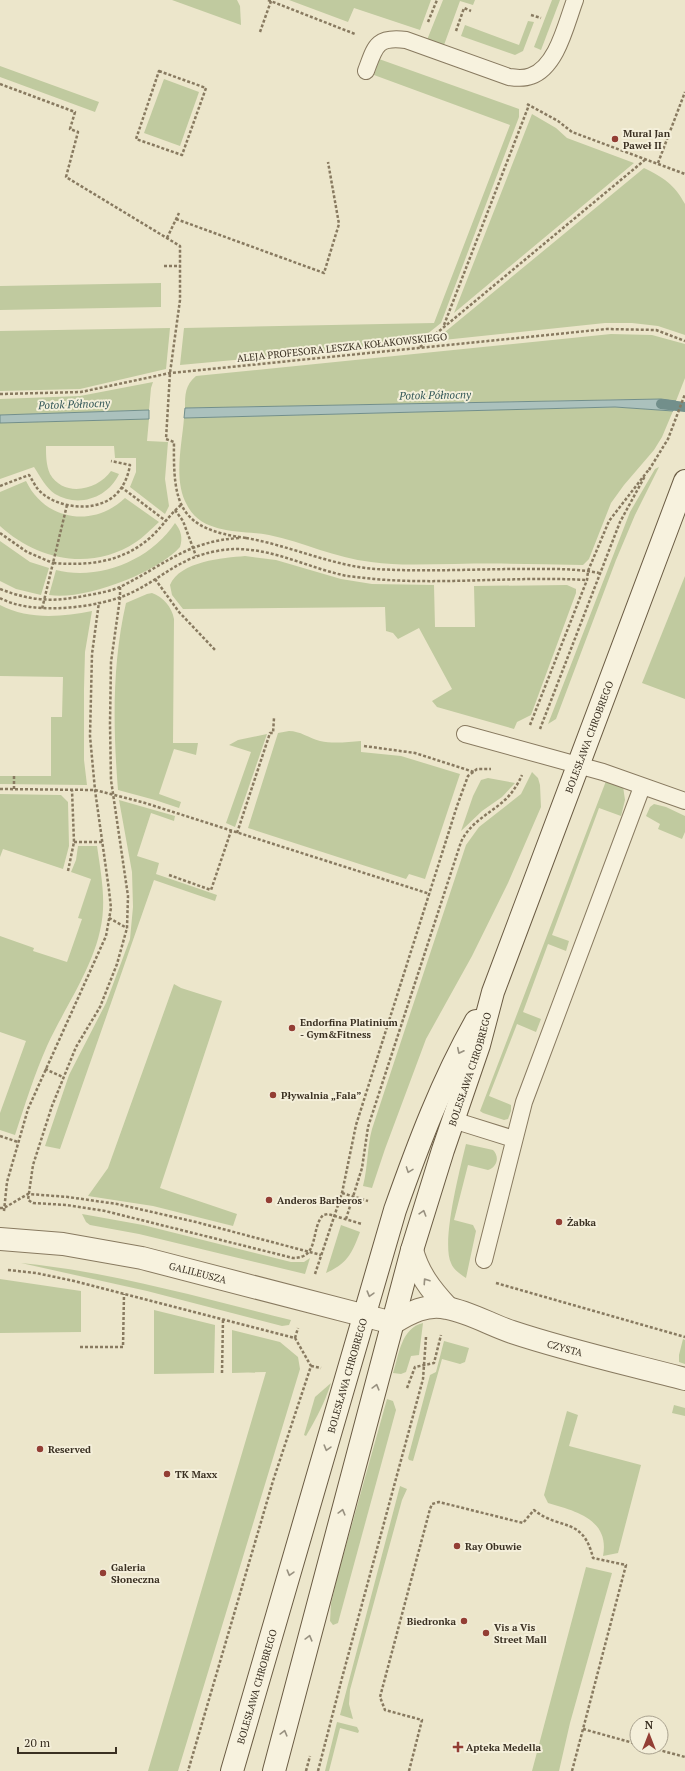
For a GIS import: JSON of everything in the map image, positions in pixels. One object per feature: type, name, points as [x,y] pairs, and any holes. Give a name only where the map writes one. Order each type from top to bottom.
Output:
[{"type":"street","name":"BOLESŁAWA CHROBREGO","points":[[274,1771],[412,1250],[453,1120],[479,1045],[493,992],[685,481]]},
{"type":"street","name":"BOLESŁAWA CHROBREGO","points":[[232,1771],[388,1232],[421,1138],[444,1084],[467,1038],[493,992]]},
{"type":"street","name":"GALILEUSZA","points":[[0,1239],[63,1244],[142,1258],[393,1323]]},
{"type":"street","name":"CZYSTA","points":[[412,1250],[415,1262],[440,1307],[512,1332],[685,1379]]},
{"type":"street","points":[[393,1323],[408,1313],[440,1307]]},
{"type":"lane","points":[[366,71],[374,49],[378,44],[386,39],[394,38],[406,40],[509,77],[521,78],[531,76],[546,66],[554,56],[575,0]]},
{"type":"lane","points":[[465,734],[603,772],[685,802]]},
{"type":"lane","points":[[484,1260],[524,1102],[642,787]]},
{"type":"lane","points":[[453,1120],[514,1139]]},
{"type":"path","points":[[260,32],[270,1],[345,29],[378,44]]},
{"type":"path","points":[[448,55],[464,8],[471,11]]},
{"type":"path","points":[[531,15],[541,18]]},
{"type":"path","points":[[160,71],[206,88],[182,155],[136,139],[160,71]]},
{"type":"path","points":[[0,84],[75,112],[70,128],[78,132],[66,177],[180,246],[180,300],[170,373],[166,439],[174,442],[174,461],[181,505],[186,514],[194,522],[222,535],[271,542],[332,560],[372,568],[402,570],[549,569],[599,573]]},
{"type":"path","points":[[658,163],[685,92]]},
{"type":"path","points":[[522,102],[558,121],[572,132],[685,174]]},
{"type":"path","points":[[444,326],[529,105]]},
{"type":"path","points":[[420,348],[444,326],[646,159]]},
{"type":"path","points":[[176,219],[324,273],[339,224],[328,162]]},
{"type":"path","points":[[167,238],[179,213]]},
{"type":"path","points":[[164,266],[180,266]]},
{"type":"path","name":"ALEJA PROFESORA LESZKA KOŁAKOWSKIEGO","points":[[0,394],[81,392],[170,373],[607,329],[656,330],[685,341]]},
{"type":"path","points":[[334,1216],[342,1193],[356,1125],[468,776],[478,768],[498,770],[525,751],[564,664],[620,522],[668,439],[685,394]]},
{"type":"path","points":[[0,486],[29,475],[37,488],[46,496],[67,505],[78,507],[102,503],[113,497],[128,476],[130,465],[110,461]]},
{"type":"path","points":[[346,1219],[362,1168],[368,1127],[461,842],[464,835],[471,827],[506,799],[514,789],[533,720],[587,580],[588,571],[609,521],[650,468]]},
{"type":"path","points":[[121,487],[166,521]]},
{"type":"path","points":[[42,609],[67,505]]},
{"type":"path","points":[[0,533],[27,552],[53,563],[88,565],[123,555],[152,536],[181,505]]},
{"type":"path","points":[[175,510],[183,521],[196,556]]},
{"type":"path","points":[[0,588],[27,598],[56,600],[72,598],[120,588],[193,547],[210,541],[246,538]]},
{"type":"path","points":[[0,598],[25,608],[42,609],[74,606],[120,598],[155,579],[174,566],[196,556],[232,549],[244,549],[286,556],[346,576],[375,579],[547,578],[587,580]]},
{"type":"path","points":[[155,579],[179,612],[216,650]]},
{"type":"path","points":[[120,588],[120,598],[111,662],[111,780],[128,896],[127,928],[117,964],[100,1007],[76,1047],[63,1077],[38,1145],[33,1165],[28,1200],[31,1202],[105,1211],[293,1258],[304,1256],[310,1252],[323,1215],[328,1214],[388,1232]]},
{"type":"path","points":[[4,1216],[8,1182],[28,1110],[45,1069],[106,936],[109,918],[110,890],[95,790],[90,736],[90,685],[92,654],[99,602]]},
{"type":"path","points":[[237,833],[270,733],[273,733],[274,718]]},
{"type":"path","points":[[364,746],[415,753],[474,772]]},
{"type":"path","points":[[14,776],[14,789]]},
{"type":"path","points":[[0,789],[95,790],[145,803],[430,894]]},
{"type":"path","points":[[68,871],[74,842],[72,790]]},
{"type":"path","points":[[169,875],[211,890],[231,831]]},
{"type":"path","points":[[74,842],[104,842]]},
{"type":"path","points":[[109,918],[127,928]]},
{"type":"path","points":[[45,1069],[63,1077]]},
{"type":"path","points":[[0,1136],[18,1142]]},
{"type":"path","points":[[0,1208],[4,1208],[28,1194],[68,1197],[117,1204],[196,1222],[321,1255]]},
{"type":"path","points":[[7,1270],[36,1273],[74,1281],[295,1338],[312,1366],[273,1481],[188,1771]]},
{"type":"path","points":[[490,1282],[503,1284],[685,1337]]},
{"type":"path","points":[[80,1347],[123,1347],[124,1294]]},
{"type":"path","points":[[405,1393],[414,1367],[434,1363],[440,1307]]},
{"type":"path","points":[[318,1771],[423,1379],[425,1341],[440,1307]]},
{"type":"path","points":[[222,1373],[223,1319]]},
{"type":"path","points":[[409,1771],[422,1720],[385,1710],[380,1697],[430,1509],[435,1502],[523,1523],[534,1510],[542,1516],[579,1530],[585,1536],[593,1558],[626,1565],[572,1771]]},
{"type":"path","points":[[583,1729],[629,1742]]},
{"type":"path","points":[[306,1771],[312,1748]]},
{"type":"path","points":[[669,1753],[685,1757]]},
{"type":"green space","points":[[172,0],[237,0],[240,6],[241,25]]},
{"type":"green space","points":[[289,0],[431,0],[420,30],[354,8],[348,22]]},
{"type":"green space","points":[[443,0],[475,0],[473,5],[460,1],[444,45],[427,40]]},
{"type":"green space","points":[[552,0],[560,0],[541,50],[534,47]]},
{"type":"green space","points":[[528,21],[534,22],[523,51],[515,55],[461,36],[465,25],[519,45]]},
{"type":"green space","points":[[379,59],[519,109],[519,117],[441,323],[416,343],[180,365],[184,328],[434,323],[510,125],[374,75]]},
{"type":"green space","points":[[0,66],[99,102],[95,112],[0,77]]},
{"type":"green space","points":[[164,79],[199,92],[180,146],[144,133]]},
{"type":"green space","points":[[532,114],[556,128],[567,138],[634,163],[454,313]]},
{"type":"green space","points":[[644,168],[668,182],[677,191],[685,204],[685,335],[658,326],[632,323],[605,323],[434,341]]},
{"type":"green space","points":[[161,283],[161,307],[0,310],[0,286]]},
{"type":"green space","points":[[170,328],[166,369],[80,389],[0,391],[0,331]]},
{"type":"green space","points":[[611,334],[652,335],[685,344],[685,378],[676,401],[661,399],[185,408],[188,387],[192,379],[196,376]]},
{"type":"green space","points":[[153,382],[149,410],[0,415],[0,399],[80,396]]},
{"type":"green space","points":[[615,407],[673,411],[662,437],[654,450],[624,485],[611,503],[589,559],[583,565],[402,564],[358,560],[332,554],[282,538],[223,529],[202,522],[194,515],[187,505],[180,485],[179,474],[184,418]]},
{"type":"green space","points":[[149,419],[147,441],[168,442],[165,479],[169,506],[165,514],[130,487],[136,472],[136,458],[115,458],[114,446],[46,446],[47,464],[50,474],[56,482],[64,486],[72,489],[81,489],[98,483],[111,471],[119,474],[108,489],[100,495],[92,498],[73,500],[55,494],[46,485],[34,467],[0,479],[0,423]]},
{"type":"green space","points":[[659,467],[635,515],[616,560],[556,719],[548,724],[630,512],[655,469]]},
{"type":"green space","points":[[26,481],[34,494],[45,505],[58,512],[71,516],[99,514],[113,508],[125,498],[159,522],[136,542],[119,551],[101,557],[83,559],[65,558],[47,554],[15,538],[0,526],[0,492]]},
{"type":"green space","points":[[175,523],[181,534],[180,547],[169,557],[155,566],[119,583],[81,594],[63,596],[49,595],[56,570],[72,573],[89,572],[106,570],[123,564],[152,548],[165,536]]},
{"type":"green space","points":[[0,541],[30,562],[49,568],[41,595],[16,589],[0,581]]},
{"type":"green space","points":[[245,556],[276,560],[341,579],[372,584],[434,585],[435,627],[475,627],[474,586],[567,585],[576,589],[576,593],[531,715],[517,722],[514,729],[437,707],[432,701],[452,689],[419,628],[398,639],[393,633],[386,631],[385,607],[183,609],[172,595],[170,585],[175,577],[192,566],[203,562]]},
{"type":"green space","points":[[685,576],[685,699],[642,683]]},
{"type":"green space","points":[[152,593],[160,597],[166,603],[171,610],[174,619],[173,743],[198,743],[196,755],[174,749],[159,794],[181,802],[179,808],[118,790],[115,744],[115,696],[121,626],[126,603]]},
{"type":"green space","points":[[0,605],[22,613],[45,616],[69,615],[92,611],[85,652],[84,760],[87,785],[0,784],[0,776],[51,776],[51,717],[62,717],[63,677],[0,676]]},
{"type":"green space","points":[[289,731],[297,732],[325,742],[361,741],[361,752],[401,756],[460,774],[425,879],[409,874],[406,879],[248,828],[278,733]]},
{"type":"green space","points":[[267,734],[235,827],[226,823],[251,752],[229,745],[238,740]]},
{"type":"green space","points":[[532,772],[538,778],[540,785],[541,807],[508,883],[472,956],[426,1039],[372,1188],[363,1186],[372,1129],[466,845],[479,827],[521,794]]},
{"type":"green space","points":[[488,778],[515,783],[502,797],[482,811],[461,831],[473,796],[481,780]]},
{"type":"green space","points":[[606,781],[623,786],[625,800],[621,816],[599,808],[552,935],[569,941],[566,951],[548,944],[523,1012],[541,1019],[536,1032],[517,1024],[489,1096],[511,1105],[511,1111],[508,1119],[504,1120],[483,1113],[480,1111]]},
{"type":"green space","points":[[0,794],[61,795],[68,802],[69,846],[63,869],[3,849],[0,857]]},
{"type":"green space","points":[[119,800],[175,816],[174,821],[151,813],[137,856],[159,863],[156,874],[217,895],[215,901],[154,880],[60,1149],[45,1146],[69,1075],[106,1003],[130,939],[133,907],[132,872]]},
{"type":"green space","points":[[654,804],[666,807],[685,816],[685,832],[682,839],[658,829],[660,824],[646,816],[650,807]]},
{"type":"green space","points":[[78,846],[97,846],[103,893],[101,927],[89,963],[42,1057],[15,1135],[0,1130],[0,1113],[26,1041],[0,1032],[0,936],[34,948],[33,951],[67,962],[82,919],[78,918],[91,879],[71,872],[76,860]]},
{"type":"green space","points":[[174,984],[181,988],[222,1001],[160,1188],[237,1214],[233,1226],[153,1206],[88,1196],[108,1168]]},
{"type":"green space","points":[[466,1144],[493,1150],[497,1159],[494,1167],[488,1170],[468,1165],[454,1220],[473,1225],[476,1231],[466,1278],[457,1271],[451,1263],[448,1239],[452,1205]]},
{"type":"green space","points":[[82,1214],[143,1225],[291,1262],[304,1262],[310,1258],[305,1274],[139,1234],[90,1225],[86,1222]]},
{"type":"green space","points":[[341,1225],[360,1232],[352,1252],[348,1257],[326,1273]]},
{"type":"green space","points":[[21,1263],[55,1267],[123,1279],[291,1320],[289,1325],[282,1326],[147,1291]]},
{"type":"green space","points":[[0,1279],[81,1291],[81,1332],[0,1333]]},
{"type":"green space","points":[[154,1310],[215,1325],[214,1373],[154,1374]]},
{"type":"green space","points":[[423,1323],[419,1355],[411,1356],[406,1372],[401,1374],[393,1373],[405,1336],[410,1330]]},
{"type":"green space","points":[[232,1330],[280,1342],[298,1357],[300,1369],[178,1771],[148,1771],[266,1372],[232,1373]]},
{"type":"green space","points":[[683,1339],[685,1340],[685,1364],[679,1362]]},
{"type":"green space","points":[[444,1341],[469,1348],[465,1362],[460,1364],[442,1359],[413,1461],[409,1460],[408,1458],[430,1375],[436,1372]]},
{"type":"green space","points":[[331,1383],[320,1410],[306,1436],[304,1435],[315,1397]]},
{"type":"green space","points":[[387,1399],[393,1401],[396,1410],[338,1623],[333,1625],[330,1621],[331,1604],[337,1578]]},
{"type":"green space","points":[[674,1405],[685,1408],[685,1416],[672,1413]]},
{"type":"green space","points":[[567,1411],[578,1415],[569,1446],[641,1465],[618,1553],[603,1556],[604,1543],[601,1533],[596,1525],[569,1509],[548,1503],[544,1495]]},
{"type":"green space","points":[[400,1486],[407,1489],[402,1500],[350,1690],[349,1704],[353,1719],[340,1715]]},
{"type":"green space","points":[[586,1567],[612,1573],[570,1723],[559,1771],[532,1771]]},
{"type":"green space","points":[[337,1722],[357,1727],[359,1731],[358,1733],[340,1728],[329,1771],[325,1771]]},
{"type":"water","points":[[661,399],[676,401],[673,411],[615,407],[184,418],[185,408]]},
{"type":"water","points":[[149,410],[149,419],[0,423],[0,415]]},
{"type":"waterway","name":"Potok Północny","points":[[661,404],[685,407]]},
{"type":"place","name":"Mural Jan Paweł II","points":[[615,139]]},
{"type":"place","name":"Endorfina Platinium - Gym&Fitness","points":[[292,1028]]},
{"type":"place","name":"Pływalnia „Fala”","points":[[273,1095]]},
{"type":"place","name":"Anderos Barberos","points":[[269,1200]]},
{"type":"place","name":"Żabka","points":[[559,1222]]},
{"type":"place","name":"Reserved","points":[[40,1449]]},
{"type":"place","name":"TK Maxx","points":[[167,1474]]},
{"type":"place","name":"Ray Obuwie","points":[[457,1546]]},
{"type":"place","name":"Galeria Słoneczna","points":[[103,1573]]},
{"type":"place","name":"Biedronka","points":[[464,1621]]},
{"type":"place","name":"Vis a Vis Street Mall","points":[[486,1633]]},
{"type":"place","name":"Apteka Medella","points":[[458,1747]]}]
